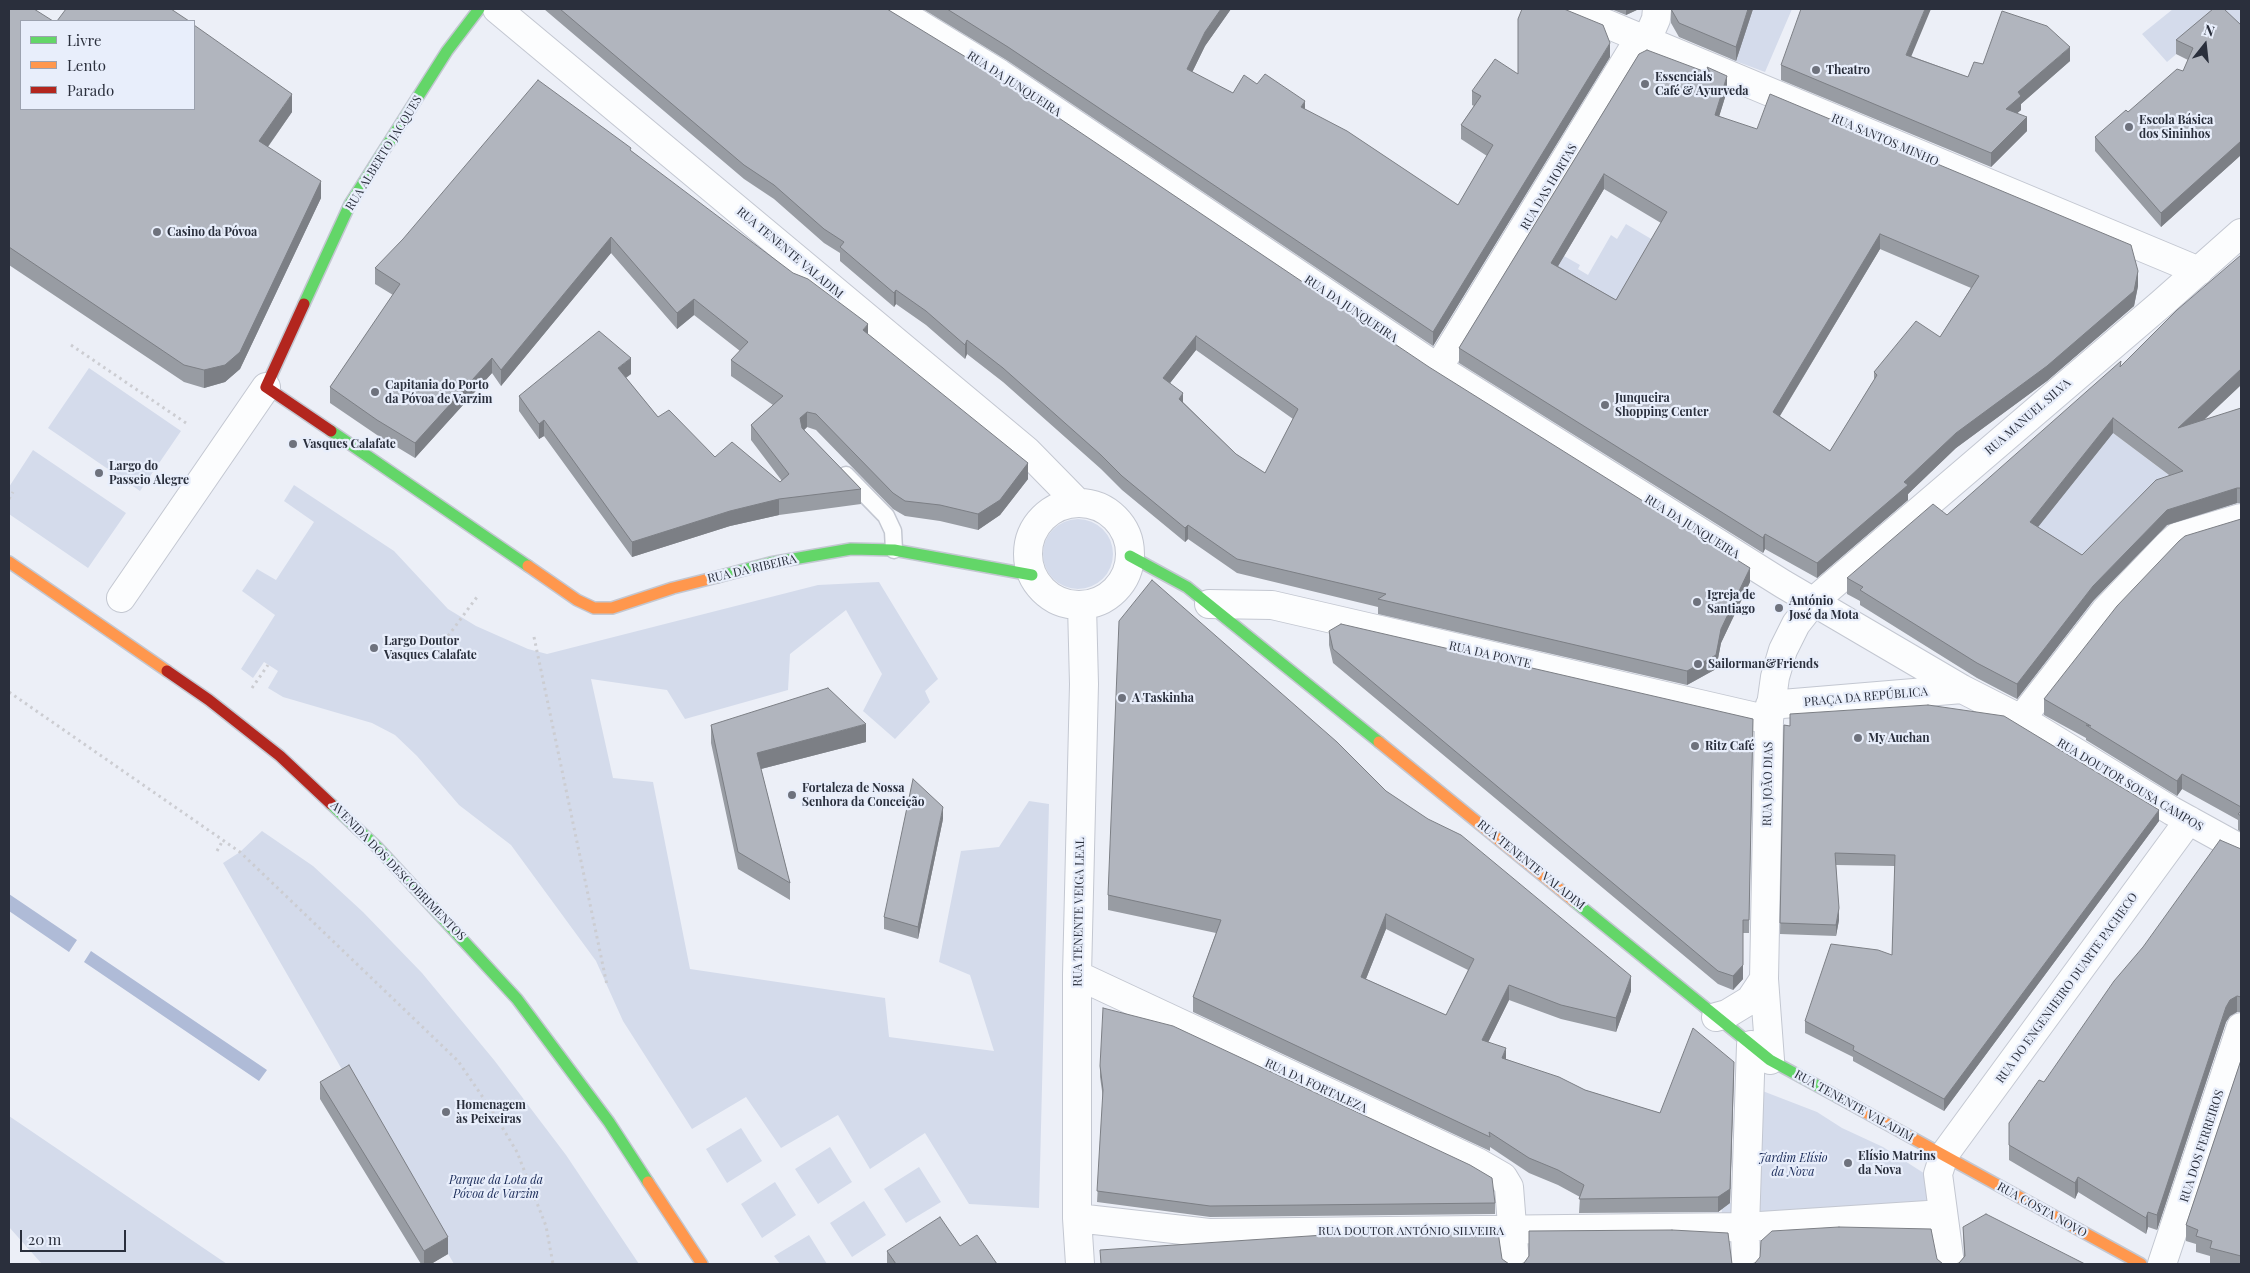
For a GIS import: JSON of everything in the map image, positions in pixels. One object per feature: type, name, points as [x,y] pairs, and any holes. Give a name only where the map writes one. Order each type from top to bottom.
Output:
[{"type":"street","name":"RUA ALBERTO JACQUES","points":[[266,387],[350,204],[447,51],[479,9]]},
{"type":"street","name":"RUA TENENTE VALADIM","points":[[497,9],[1028,452],[1078,503]]},
{"type":"street","name":"RUA DA JUNQUEIRA","points":[[894,9],[1000,74],[1438,368],[1783,584],[1814,600]]},
{"type":"street","name":"RUA SANTOS MINHO","points":[[1571,9],[2199,271]]},
{"type":"street","name":"RUA DAS HORTAS","points":[[1438,368],[1631,52],[1647,40],[1656,19],[1657,9]]},
{"type":"street","name":"RUA MANUEL SILVA","points":[[1814,600],[2241,233]]},
{"type":"street","points":[[121,598],[266,387]]},
{"type":"street","name":"RUA DA RIBEIRA","points":[[266,387],[577,600],[594,608],[612,608],[673,588],[770,563],[851,549],[894,550],[1032,575]]},
{"type":"street","points":[[1078,503],[1098,507],[1115,518],[1126,535],[1130,556],[1123,580],[1116,590],[1095,603],[1082,605],[1058,601],[1038,585],[1032,575],[1028,558],[1029,542],[1036,527],[1047,514],[1062,506],[1078,503]]},
{"type":"street","points":[[2021,719],[2105,610],[2168,545],[2177,537],[2241,518]]},
{"type":"street","name":"RUA TENENTE VALADIM","points":[[1130,556],[1187,587],[1209,604],[1761,1053],[1944,1155]]},
{"type":"street","name":"AVENIDA DOS DESCOBRIMENTOS","points":[[9,562],[209,700],[280,756],[371,841],[517,999],[609,1122],[702,1264]]},
{"type":"street","name":"PRAÇA DA REPÚBLICA","points":[[1814,600],[1962,689],[2021,719]]},
{"type":"street","name":"RUA JOÃO DIAS","points":[[1746,1264],[1745,1226],[1761,1053],[1769,713],[1775,677],[1783,650],[1796,624],[1814,600]]},
{"type":"street","name":"RUA DA PONTE","points":[[1209,604],[1272,605],[1769,713]]},
{"type":"street","name":"RUA TENENTE VEIGA LEAL","points":[[1080,1264],[1077,1218],[1077,975],[1084,693],[1082,605]]},
{"type":"street","name":"PRAÇA DA REPÚBLICA","points":[[1769,713],[1962,689]]},
{"type":"street","name":"RUA DOUTOR SOUSA CAMPOS","points":[[2021,719],[2241,849]]},
{"type":"street","name":"RUA DO ENGENHEIRO DUARTE PACHECO","points":[[1944,1155],[2189,820]]},
{"type":"street","name":"RUA DA FORTALEZA","points":[[1077,975],[1478,1162],[1503,1177],[1509,1187],[1515,1264]]},
{"type":"street","points":[[1716,1017],[1727,1014],[1750,1000],[1764,979]]},
{"type":"street","name":"RUA DOS FERREIROS","points":[[2162,1264],[2241,1026]]},
{"type":"street","points":[[1944,1155],[1938,1174],[1950,1264]]},
{"type":"street","name":"RUA COSTA NOVO","points":[[1944,1155],[2140,1264]]},
{"type":"street","name":"RUA DOUTOR ANTÓNIO SILVEIRA","points":[[1077,1218],[1209,1233],[1745,1226],[1943,1214]]},
{"type":"lane","points":[[835,464],[886,516],[893,531],[894,550]]},
{"type":"path","points":[[71,344],[186,423]]},
{"type":"path","points":[[9,499],[13,492]]},
{"type":"path","points":[[448,636],[477,597]]},
{"type":"path","points":[[534,637],[607,985]]},
{"type":"path","points":[[252,688],[268,665]]},
{"type":"path","points":[[9,692],[240,852],[458,1060],[517,1152],[546,1226],[552,1264]]},
{"type":"path","points":[[217,851],[223,840]]},
{"type":"green space","points":[[1750,9],[1792,9],[1765,72],[1730,59]]},
{"type":"green space","points":[[2173,9],[2241,9],[2241,36],[2221,16],[2167,62],[2142,34]]},
{"type":"green space","points":[[1626,224],[1658,243],[1616,315],[1551,278],[1564,256],[1580,265],[1578,269],[1588,275],[1611,235],[1617,239]]},
{"type":"green space","points":[[89,368],[181,431],[140,491],[48,428]]},
{"type":"green space","points":[[2113,433],[2174,479],[2082,570],[2000,574]]},
{"type":"green space","points":[[33,450],[126,513],[88,568],[9,514],[9,487]]},
{"type":"green space","points":[[294,485],[394,551],[448,609],[476,626],[528,649],[547,654],[818,585],[879,582],[938,679],[925,691],[930,702],[895,739],[863,711],[882,674],[846,610],[790,654],[788,690],[685,719],[667,690],[591,679],[613,778],[653,782],[690,969],[885,998],[889,1037],[994,1051],[970,975],[939,962],[961,851],[999,847],[1029,801],[1049,804],[1039,1208],[969,1204],[925,1133],[870,1169],[838,1115],[781,1148],[746,1097],[692,1129],[623,1021],[596,961],[511,845],[459,805],[417,756],[395,735],[372,723],[283,697],[268,688],[278,671],[264,662],[253,678],[241,669],[275,615],[242,591],[257,569],[276,580],[314,522],[284,501]]},
{"type":"green space","points":[[1085,519],[1098,525],[1107,534],[1111,540],[1113,554],[1111,568],[1103,579],[1092,587],[1071,589],[1064,587],[1053,579],[1045,568],[1043,547],[1045,540],[1053,529],[1064,521]]},
{"type":"green space","name":"Parque da Lota da Póvoa de Varzim","points":[[262,831],[313,866],[363,912],[422,973],[494,1060],[566,1155],[639,1264],[454,1264],[223,863],[240,852]]},
{"type":"green space","name":"Jardim Elísio da Nova","points":[[1760,1090],[1817,1112],[1842,1128],[1883,1147],[1933,1179],[1938,1202],[1720,1227],[1722,1209],[1734,1200]]},
{"type":"green space","points":[[9,1116],[227,1264],[42,1264],[9,1227]]},
{"type":"green space","points":[[741,1128],[762,1161],[727,1183],[706,1149]]},
{"type":"green space","points":[[830,1147],[852,1182],[818,1204],[795,1169]]},
{"type":"green space","points":[[919,1167],[941,1202],[906,1223],[884,1189]]},
{"type":"green space","points":[[775,1182],[796,1215],[762,1238],[741,1204]]},
{"type":"green space","points":[[864,1201],[886,1235],[852,1257],[830,1223]]},
{"type":"green space","points":[[809,1235],[827,1264],[780,1264],[774,1256]]},
{"type":"water","points":[[9,894],[77,940],[69,952],[9,911]]},
{"type":"water","points":[[91,951],[267,1070],[259,1081],[84,962]]},
{"type":"building","name":"Casino da Póvoa","points":[[9,9],[34,9],[51,20],[20,20],[20,110],[195,110],[195,26],[292,94],[259,141],[321,181],[240,352],[225,365],[204,370],[184,365],[9,247]]},
{"type":"building","points":[[66,9],[171,9],[188,20],[58,20]]},
{"type":"building","points":[[560,9],[887,9],[992,73],[1429,367],[1750,568],[1721,629],[1716,655],[1687,671],[1378,599],[1386,594],[1237,559],[1188,525],[1185,528],[1122,476],[1003,368],[967,340],[965,345],[926,311],[896,290],[894,293],[840,247],[844,242],[824,229],[774,185],[744,165]],"holes":[[[1196,336],[1298,409],[1265,473],[1236,454],[1179,399],[1183,393],[1163,378]]]},
{"type":"building","points":[[947,9],[1221,9],[1205,32],[1187,69],[1233,93],[1244,75],[1257,84],[1265,74],[1305,101],[1301,107],[1347,131],[1458,205],[1493,145],[1461,125],[1481,96],[1472,91],[1495,59],[1518,74],[1518,19],[1522,9],[1564,9],[1603,25],[1610,43],[1433,332],[1008,47]]},
{"type":"building","points":[[1671,9],[1748,9],[1736,47],[1679,23]]},
{"type":"building","points":[[1801,9],[1925,9],[1906,55],[1968,77],[1974,62],[1983,64],[2002,11],[2047,26],[2070,47],[2018,92],[2021,96],[2006,109],[2027,117],[1991,153],[1781,65]]},
{"type":"building","points":[[2213,9],[2224,9],[2241,25],[2241,141],[2161,213],[2095,137],[2126,110],[2128,112],[2177,69],[2183,71],[2193,48],[2176,40]]},
{"type":"building","points":[[1647,50],[1711,74],[1707,67],[1727,76],[1715,115],[1757,129],[1770,94],[2131,245],[2138,271],[2134,291],[2047,366],[1956,433],[1904,482],[1908,485],[1817,563],[1765,534],[1763,538],[1459,348],[1639,54]],"holes":[[[1604,174],[1667,212],[1616,300],[1551,263]],[[1880,234],[1979,276],[1940,337],[1916,321],[1874,372],[1877,375],[1830,451],[1773,412]]]},
{"type":"building","points":[[538,80],[631,148],[630,150],[793,273],[808,279],[868,324],[863,330],[1028,463],[1000,500],[978,514],[940,505],[905,501],[893,493],[816,414],[807,412],[800,418],[802,428],[861,489],[779,499],[730,511],[632,542],[544,420],[539,424],[519,396],[599,331],[631,358],[618,368],[658,417],[669,410],[715,457],[732,442],[780,482],[789,474],[751,425],[783,396],[731,360],[748,342],[694,299],[677,313],[611,237],[501,370],[492,358],[415,443],[377,420],[330,387],[400,284],[375,268],[403,239]]},
{"type":"building","points":[[2241,255],[2241,369],[2178,428],[2241,408],[2241,488],[2167,510],[2093,586],[2017,684],[1977,663],[1860,590],[1863,587],[1847,578],[1933,504],[1947,515],[2121,361],[2120,367],[2177,310]],"holes":[[[2113,418],[2183,471],[2156,480],[2082,555],[2030,522]]]},
{"type":"building","points":[[2241,519],[2241,807],[2182,774],[2177,781],[2086,725],[2091,726],[2044,699],[2117,606],[2179,541],[2185,536]]},
{"type":"building","points":[[1152,580],[1337,742],[1386,791],[1428,819],[1461,835],[1631,976],[1616,1018],[1561,1005],[1509,985],[1482,1040],[1506,1048],[1502,1058],[1559,1077],[1585,1090],[1660,1113],[1693,1028],[1734,1062],[1730,1189],[1718,1197],[1579,1199],[1584,1185],[1558,1170],[1529,1158],[1489,1132],[1490,1137],[1193,997],[1221,920],[1108,895],[1119,621]],"holes":[[[1386,914],[1474,959],[1446,1015],[1361,977]]]},
{"type":"building","points":[[1341,624],[1753,719],[1749,920],[1743,920],[1743,965],[1733,976],[1718,971],[1333,649],[1329,631]]},
{"type":"building","points":[[828,688],[866,724],[757,753],[790,883],[738,852],[711,725]]},
{"type":"building","points":[[1928,705],[2004,716],[2159,810],[1944,1099],[1853,1050],[1854,1046],[1805,1021],[1831,944],[1878,950],[1892,955],[1895,855],[1835,853],[1839,908],[1836,925],[1780,923],[1784,725],[1790,726],[1790,714]]},
{"type":"building","points":[[913,779],[943,807],[918,927],[884,917]]},
{"type":"building","points":[[2220,840],[2241,849],[2241,997],[2237,996],[2230,1000],[2226,1007],[2157,1215],[2148,1212],[2146,1218],[2078,1177],[2075,1183],[2009,1145],[2009,1123],[2039,1080],[2044,1082],[2114,981],[2143,947]]},
{"type":"building","points":[[1103,1008],[1173,1026],[1470,1165],[1492,1178],[1495,1203],[1210,1206],[1097,1191],[1103,1090],[1100,1066]]},
{"type":"building","points":[[2241,1060],[2241,1256],[2210,1248],[2212,1241],[2196,1236],[2198,1230],[2186,1225]]},
{"type":"building","points":[[349,1065],[448,1237],[424,1251],[320,1082]]},
{"type":"building","points":[[1986,1214],[2085,1264],[1955,1264],[1959,1263],[1965,1256],[1963,1227]]},
{"type":"building","points":[[940,1217],[960,1246],[977,1235],[997,1264],[896,1264],[887,1251]]},
{"type":"building","points":[[1839,1227],[1931,1229],[1937,1259],[1943,1264],[1751,1264],[1755,1263],[1760,1257],[1761,1241],[1772,1231]]},
{"type":"building","points":[[1672,1230],[1728,1233],[1732,1264],[1520,1264],[1524,1263],[1529,1256],[1529,1231]]},
{"type":"building","points":[[1498,1232],[1502,1259],[1509,1264],[1101,1264],[1100,1250],[1324,1234]]},
{"type":"traffic: fast","points":[[304,304],[350,204],[447,51],[479,9]]},
{"type":"traffic: fast","points":[[331,431],[528,566]]},
{"type":"traffic: fast","points":[[717,577],[770,563],[851,549],[894,550],[1032,575]]},
{"type":"traffic: fast","points":[[1130,556],[1187,587],[1379,742]]},
{"type":"traffic: fast","points":[[331,804],[377,847],[517,999],[609,1122],[648,1182]]},
{"type":"traffic: fast","points":[[1574,901],[1770,1060],[1838,1097]]},
{"type":"traffic: slow","points":[[9,562],[167,671]]},
{"type":"traffic: slow","points":[[528,566],[577,600],[594,608],[612,608],[673,588],[717,577]]},
{"type":"traffic: slow","points":[[1379,742],[1574,901]]},
{"type":"traffic: slow","points":[[1838,1097],[2141,1264]]},
{"type":"traffic: slow","points":[[648,1182],[702,1264]]},
{"type":"traffic: jam","points":[[304,304],[266,387],[331,431]]},
{"type":"traffic: jam","points":[[167,671],[209,700],[280,756],[331,804]]},
{"type":"place","name":"Theatro","points":[[1816,70]]},
{"type":"place","name":"Essencials Café & Ayurveda","points":[[1645,84]]},
{"type":"place","name":"Escola Básica dos Sininhos","points":[[2129,127]]},
{"type":"place","name":"Casino da Póvoa","points":[[157,232]]},
{"type":"place","name":"Capitania do Porto da Póvoa de Varzim","points":[[375,392]]},
{"type":"place","name":"Junqueira Shopping Center","points":[[1605,405]]},
{"type":"place","name":"Vasques Calafate","points":[[293,444]]},
{"type":"place","name":"Largo do Passeio Alegre","points":[[99,473]]},
{"type":"place","name":"Igreja de Santiago","points":[[1697,602]]},
{"type":"place","name":"António José da Mota","points":[[1779,608]]},
{"type":"place","name":"Largo Doutor Vasques Calafate","points":[[374,648]]},
{"type":"place","name":"Sailorman&Friends","points":[[1698,664]]},
{"type":"place","name":"A Taskinha","points":[[1122,698]]},
{"type":"place","name":"My Auchan","points":[[1858,738]]},
{"type":"place","name":"Ritz Café","points":[[1695,746]]},
{"type":"place","name":"Fortaleza de Nossa Senhora da Conceição","points":[[792,795]]},
{"type":"place","name":"Homenagem às Peixeiras","points":[[446,1112]]},
{"type":"place","name":"Elísio Matrins da Nova","points":[[1848,1163]]}]
